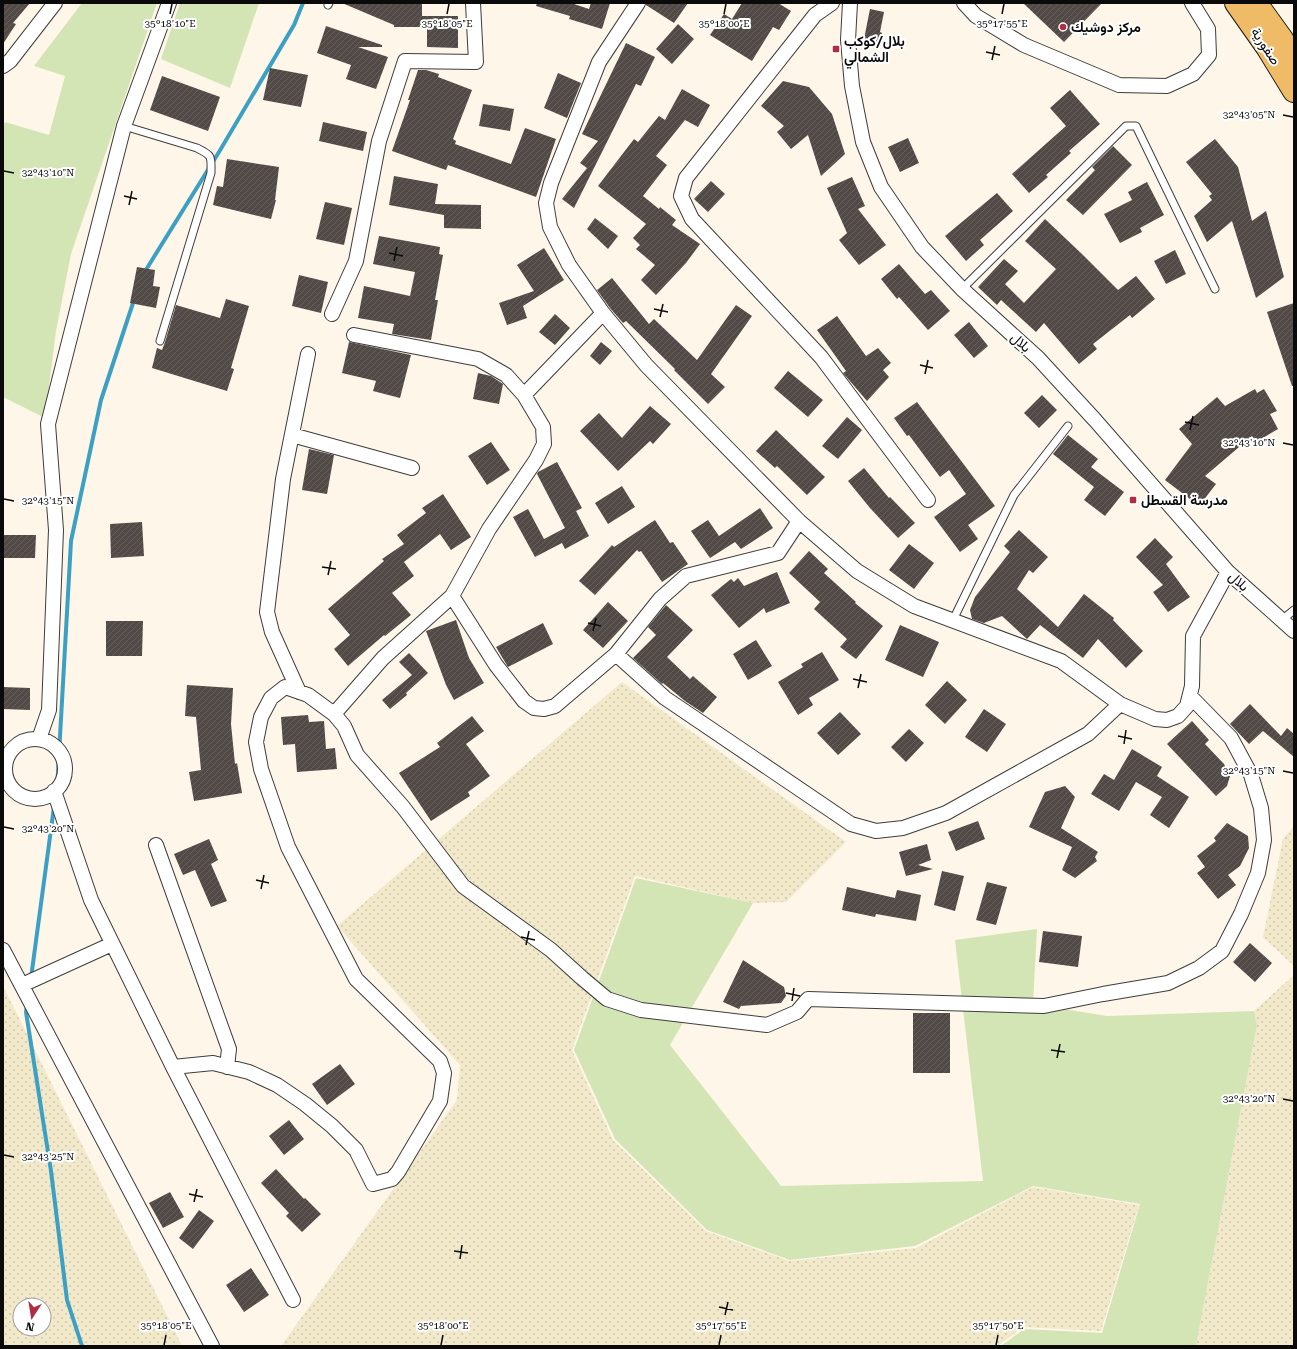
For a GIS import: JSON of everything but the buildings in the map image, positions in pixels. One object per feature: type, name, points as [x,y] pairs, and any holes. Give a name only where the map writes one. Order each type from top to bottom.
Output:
[{"type":"main road","name":"صفورية","points":[[1236,3],[1267,47],[1294,91]]},
{"type":"main road","name":"صفورية","points":[[1256,3],[1282,39],[1294,60]]},
{"type":"street","points":[[3,66],[10,62],[55,3]]},
{"type":"street","points":[[39,739],[49,710],[56,530],[48,424],[124,126],[169,3]]},
{"type":"street","points":[[332,314],[356,261],[379,141],[405,61],[476,62],[473,3]]},
{"type":"street","points":[[638,3],[599,62],[551,183],[546,204],[550,227],[569,265],[603,313],[646,364],[798,521],[858,571],[914,606],[1061,661],[1120,704],[1155,719],[1167,720],[1178,716],[1187,706],[1192,686],[1193,636],[1228,572]]},
{"type":"street","points":[[832,3],[815,15],[686,178],[681,196],[692,219],[821,357],[928,500]]},
{"type":"street","name":"بلال","points":[[850,3],[848,40],[852,86],[863,142],[881,187],[922,247],[962,289],[1038,358],[1095,420],[1228,572],[1294,631]]},
{"type":"street","points":[[964,3],[976,16],[1024,45],[1119,85],[1167,86],[1193,74],[1209,55],[1208,28],[1192,3]]},
{"type":"street","points":[[524,395],[603,313]]},
{"type":"street","points":[[334,714],[383,658],[452,596],[489,529],[536,460],[544,444],[543,428],[524,395],[506,375],[478,359],[354,335]]},
{"type":"street","points":[[299,692],[272,632],[267,612],[283,479],[308,354]]},
{"type":"street","points":[[292,436],[412,468]]},
{"type":"street","points":[[452,596],[496,665],[524,700],[534,708],[544,709],[555,706],[616,654],[660,598],[686,576],[778,553],[798,521]]},
{"type":"street","points":[[616,654],[665,698],[851,824],[876,831],[903,828],[946,813],[1088,734],[1120,704]]},
{"type":"street","points":[[172,1067],[212,1063],[249,1072],[278,1085],[332,1126],[356,1150],[373,1184],[392,1179],[398,1172],[440,1101],[444,1073],[440,1061],[356,979],[288,847],[261,769],[256,742],[261,717],[271,698],[285,687],[308,695],[334,714],[344,726],[357,755],[403,807],[463,886],[551,950],[608,999],[641,1010],[767,1025],[797,1012],[808,999],[1044,1006],[1168,983],[1199,968],[1222,951],[1241,914],[1258,873],[1264,840],[1261,808],[1251,775],[1231,738],[1190,696]]},
{"type":"street","points":[[28,739],[39,739],[50,743],[59,750],[64,760],[65,772],[62,782],[47,796],[28,798],[12,788],[4,772],[6,761],[11,751],[18,744],[28,739]]},
{"type":"street","points":[[54,791],[91,900],[172,1067],[293,1300]]},
{"type":"street","points":[[156,845],[229,1049],[227,1067]]},
{"type":"street","points":[[22,985],[112,944]]},
{"type":"street","points":[[3,950],[212,1346]]},
{"type":"lane","points":[[124,126],[197,148],[209,154],[211,158],[211,173],[160,341]]},
{"type":"lane","points":[[962,289],[1126,126],[1136,126],[1215,289]]},
{"type":"lane","points":[[952,620],[1014,495],[1068,426]]},
{"type":"lane","points":[[1282,620],[1294,610]]},
{"type":"shaded area","points":[[622,682],[846,842],[786,902],[753,903],[635,876],[572,1050],[613,1140],[706,1231],[790,1261],[916,1248],[1033,1187],[1139,1205],[1101,1331],[1023,1327],[998,1346],[281,1346],[457,1100],[460,1065],[337,926]]},
{"type":"shaded area","points":[[1294,826],[1294,966],[1263,937],[1283,839]]},
{"type":"shaded area","points":[[1294,975],[1294,1346],[1196,1346],[1257,1025],[1254,1011]]},
{"type":"shaded area","points":[[3,986],[182,1346],[3,1346]]},
{"type":"green space","points":[[82,3],[157,3],[71,254],[56,331],[45,418],[3,397],[3,129],[5,122],[49,135],[65,76],[34,66]]},
{"type":"green space","points":[[180,3],[259,3],[230,88],[161,59]]},
{"type":"green space","points":[[636,878],[753,903],[670,1045],[781,1186],[983,1181],[955,940],[1037,929],[1033,1004],[1107,1016],[1254,1011],[1257,1025],[1196,1346],[1001,1346],[1024,1329],[1102,1333],[1140,1204],[1033,1186],[915,1246],[790,1260],[707,1230],[615,1139],[574,1050]]},
{"type":"waterway","points":[[144,273],[219,152],[294,25],[303,3]]},
{"type":"waterway","points":[[57,790],[71,541],[101,400],[134,300]]},
{"type":"waterway","points":[[31,978],[54,807]]},
{"type":"waterway","points":[[27,1005],[26,1012],[51,1171],[67,1300],[82,1346]]},
{"type":"place","name":"مركز دوشيك","points":[[1063,27]]},
{"type":"place","name":"بلال/كوكب الشمالي","points":[[836,49]]},
{"type":"place","name":"مدرسة القسطل","points":[[1133,500]]}]
